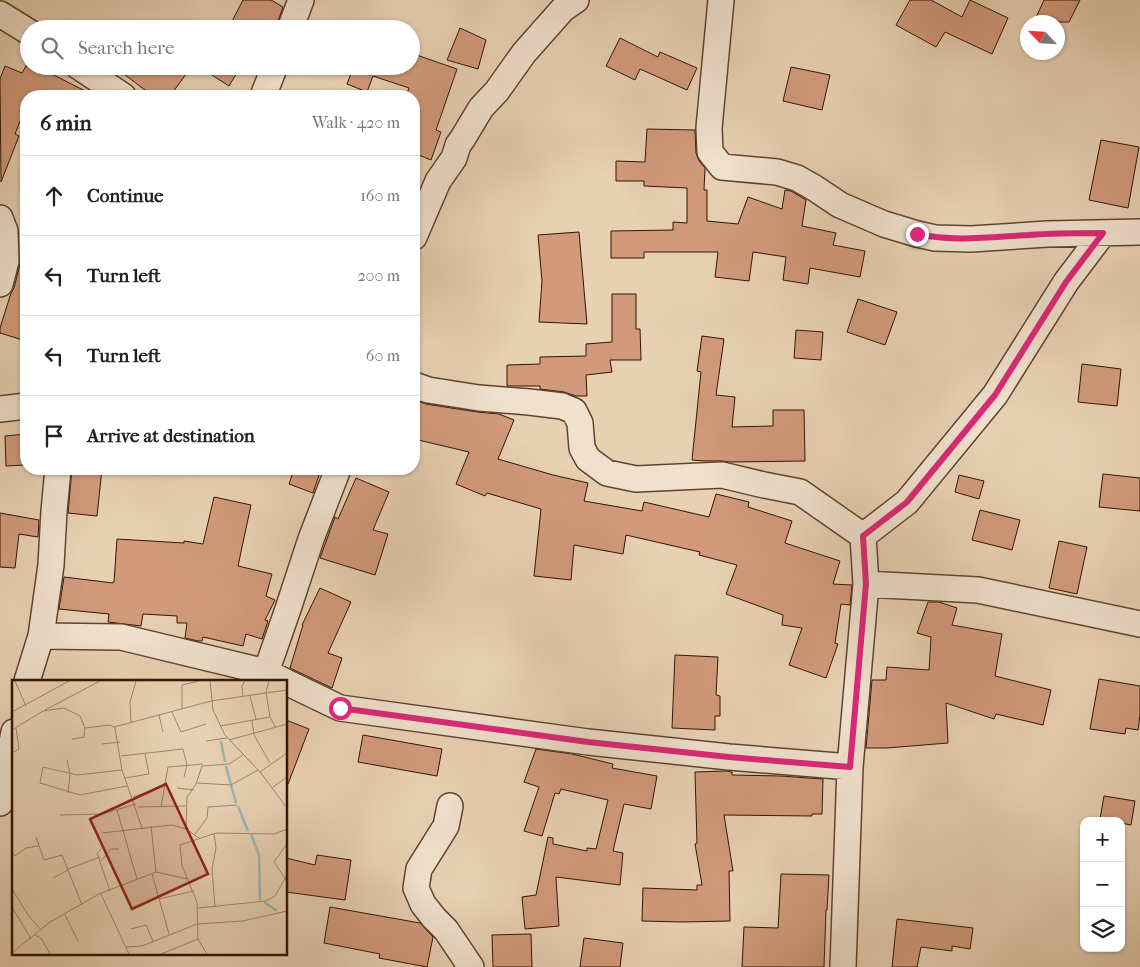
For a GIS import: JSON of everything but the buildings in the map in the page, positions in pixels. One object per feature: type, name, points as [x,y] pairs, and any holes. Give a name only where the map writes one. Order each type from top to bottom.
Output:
[{"type":"street","points":[[293,20],[301,0]]},
{"type":"street","points":[[721,0],[709,128],[710,152],[722,167],[777,172],[797,178],[840,205],[892,227],[935,238],[971,239],[1048,234],[1140,232]]},
{"type":"street","points":[[420,223],[438,181],[454,158],[458,145],[478,114],[561,3]]},
{"type":"street","points":[[0,14],[20,26]]},
{"type":"street","points":[[91,75],[113,90]]},
{"type":"street","points":[[265,90],[271,75]]},
{"type":"street","points":[[0,218],[5,231],[6,261],[0,284]]},
{"type":"street","points":[[863,536],[907,502],[995,395],[1066,282],[1103,233]]},
{"type":"street","points":[[420,387],[428,390],[479,398],[562,406],[574,411],[580,423],[582,448],[588,459],[607,473],[636,479],[722,475],[800,492],[863,536]]},
{"type":"street","points":[[0,409],[20,407]]},
{"type":"street","points":[[27,680],[41,636],[51,565],[57,475]]},
{"type":"street","points":[[41,636],[121,637],[275,679],[288,610],[311,539],[336,475]]},
{"type":"street","points":[[844,967],[850,767],[866,584],[863,536]]},
{"type":"street","points":[[866,584],[978,590],[1140,624]]},
{"type":"street","points":[[288,685],[340,708],[588,742],[729,757],[850,767]]},
{"type":"street","points":[[0,803],[12,742]]},
{"type":"street","points":[[450,806],[446,826],[419,869],[416,888],[423,904],[446,930],[471,967]]},
{"type":"route","points":[[340,708],[588,742],[729,757],[850,767],[866,584],[863,536],[907,502],[995,395],[1066,282],[1103,233],[971,239],[935,238],[917,234]]}]
